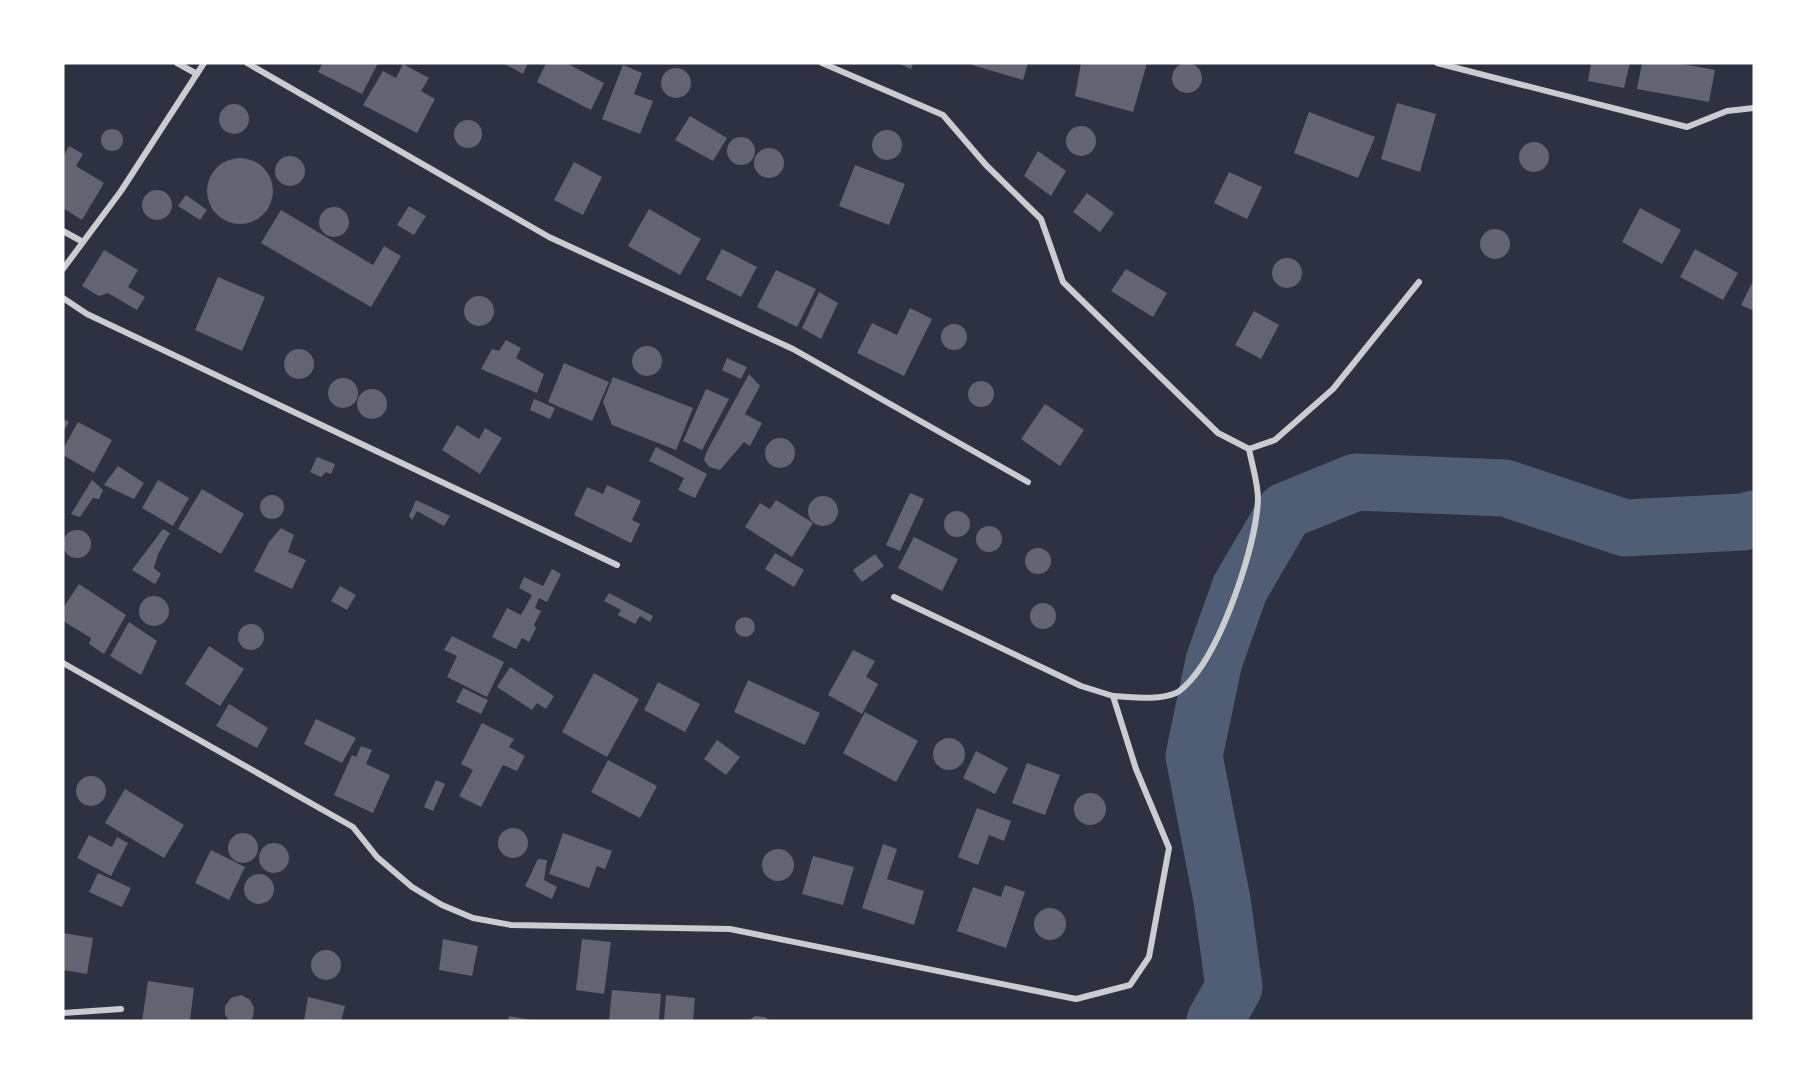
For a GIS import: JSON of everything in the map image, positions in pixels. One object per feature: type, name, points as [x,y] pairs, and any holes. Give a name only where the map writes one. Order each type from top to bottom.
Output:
[{"type":"street","points":[[177,63],[197,74]]},
{"type":"street","points":[[63,269],[121,191],[204,63]]},
{"type":"street","points":[[247,63],[549,237],[793,349],[1028,482]]},
{"type":"street","points":[[822,63],[943,115],[986,165],[1041,219],[1063,282],[1218,433],[1249,449],[1275,440],[1333,389],[1419,282]]},
{"type":"street","points":[[1437,63],[1687,127],[1727,111],[1754,108]]},
{"type":"street","points":[[63,231],[83,242]]},
{"type":"street","points":[[63,298],[87,314],[617,565]]},
{"type":"street","points":[[894,597],[1081,686],[1113,696],[1146,698],[1178,693],[1200,670],[1227,614],[1245,567],[1258,498],[1249,449]]},
{"type":"street","points":[[63,663],[353,827],[377,857],[412,887],[442,905],[473,918],[511,925],[730,929],[1076,999],[1130,985],[1149,957],[1169,848],[1136,769],[1113,696]]},
{"type":"street","points":[[63,1013],[121,1009]]},
{"type":"building","points":[[323,63],[378,63],[362,94],[318,72]]},
{"type":"building","points":[[503,63],[528,63],[523,74]]},
{"type":"building","points":[[546,63],[566,63],[604,83],[591,110],[537,82]]},
{"type":"building","points":[[898,63],[913,63],[911,69]]},
{"type":"building","points":[[972,63],[1028,63],[1023,80],[972,65]]},
{"type":"building","points":[[1081,63],[1147,63],[1133,112],[1075,96]]},
{"type":"building","points":[[1187,63],[1193,64],[1201,72],[1201,84],[1193,92],[1187,93],[1181,92],[1173,84],[1172,78],[1173,72],[1181,64]]},
{"type":"building","points":[[1591,63],[1630,63],[1624,88],[1588,81]]},
{"type":"building","points":[[1642,63],[1678,63],[1715,70],[1709,102],[1637,89]]},
{"type":"building","points":[[403,64],[429,78],[421,91],[435,99],[417,133],[363,105],[383,71],[396,78]]},
{"type":"building","points":[[623,65],[642,73],[634,94],[653,101],[640,134],[602,119]]},
{"type":"building","points":[[676,68],[682,69],[690,77],[690,89],[682,97],[676,98],[670,97],[662,89],[661,83],[662,77],[670,69]]},
{"type":"building","points":[[1397,103],[1436,114],[1420,172],[1381,159]]},
{"type":"building","points":[[234,104],[240,105],[248,113],[248,125],[240,133],[234,134],[228,133],[220,125],[219,119],[220,113],[228,105]]},
{"type":"building","points":[[1309,112],[1375,137],[1358,178],[1294,153]]},
{"type":"building","points":[[690,116],[727,138],[713,161],[675,140]]},
{"type":"building","points":[[468,120],[478,124],[482,134],[478,144],[468,148],[458,144],[454,134],[458,124]]},
{"type":"building","points":[[1081,126],[1091,131],[1096,141],[1091,151],[1081,156],[1071,151],[1066,141],[1071,131]]},
{"type":"building","points":[[112,129],[120,132],[123,140],[120,148],[112,151],[104,148],[101,140],[104,132]]},
{"type":"building","points":[[887,130],[897,135],[902,145],[897,155],[887,160],[877,155],[872,145],[877,135]]},
{"type":"building","points":[[741,137],[751,141],[755,151],[751,161],[741,165],[731,161],[727,151],[731,141]]},
{"type":"building","points":[[1534,142],[1540,143],[1548,151],[1548,163],[1540,171],[1534,172],[1528,171],[1520,163],[1519,157],[1520,151],[1528,143]]},
{"type":"building","points":[[69,146],[83,154],[76,166],[104,183],[82,220],[63,208],[63,157]]},
{"type":"building","points":[[769,148],[779,153],[784,163],[779,173],[769,178],[759,173],[754,163],[759,153]]},
{"type":"building","points":[[1038,151],[1066,171],[1051,196],[1024,176]]},
{"type":"building","points":[[290,156],[296,157],[304,165],[304,177],[296,185],[290,186],[284,185],[276,177],[275,171],[276,165],[284,157]]},
{"type":"building","points":[[240,158],[253,161],[263,168],[270,178],[273,191],[270,204],[263,214],[253,221],[240,224],[227,221],[217,214],[210,204],[207,191],[210,178],[217,168],[227,161]]},
{"type":"building","points":[[574,162],[602,177],[583,215],[554,200]]},
{"type":"building","points":[[855,165],[905,184],[889,225],[839,206]]},
{"type":"building","points":[[1229,172],[1262,187],[1247,219],[1214,203]]},
{"type":"building","points":[[157,190],[163,191],[171,199],[171,211],[163,219],[157,220],[151,219],[143,211],[142,205],[143,199],[151,191]]},
{"type":"building","points":[[1087,193],[1114,213],[1100,232],[1073,212]]},
{"type":"building","points":[[186,195],[207,210],[200,220],[178,206]]},
{"type":"building","points":[[409,206],[426,216],[414,235],[397,225]]},
{"type":"building","points":[[334,207],[340,208],[348,216],[348,228],[340,236],[334,237],[328,236],[320,228],[319,222],[320,216],[328,208]]},
{"type":"building","points":[[1640,208],[1681,230],[1662,264],[1622,242]]},
{"type":"building","points":[[649,209],[701,239],[680,275],[628,246]]},
{"type":"building","points":[[281,210],[373,265],[384,246],[401,256],[371,307],[261,243]]},
{"type":"building","points":[[1495,229],[1501,230],[1509,238],[1509,250],[1501,258],[1495,259],[1489,258],[1481,250],[1480,244],[1481,238],[1489,230]]},
{"type":"building","points":[[722,249],[757,267],[741,297],[706,279]]},
{"type":"building","points":[[1695,249],[1738,273],[1723,300],[1680,277]]},
{"type":"building","points":[[104,250],[138,270],[128,287],[145,297],[137,310],[108,293],[99,296],[82,286]]},
{"type":"building","points":[[1287,258],[1297,263],[1302,273],[1297,283],[1287,288],[1277,283],[1272,273],[1277,263]]},
{"type":"building","points":[[1126,269],[1167,293],[1153,317],[1111,291]]},
{"type":"building","points":[[776,270],[816,289],[797,327],[757,307]]},
{"type":"building","points":[[218,277],[265,297],[242,351],[195,330]]},
{"type":"building","points":[[1754,279],[1754,311],[1741,305]]},
{"type":"building","points":[[819,292],[838,303],[821,339],[802,328]]},
{"type":"building","points":[[479,296],[485,297],[493,305],[493,317],[485,325],[479,326],[473,325],[465,317],[464,311],[465,305],[473,297]]},
{"type":"building","points":[[910,308],[932,319],[904,376],[857,353],[872,323],[897,335]]},
{"type":"building","points":[[1254,311],[1279,325],[1261,359],[1235,345]]},
{"type":"building","points":[[954,324],[963,328],[967,337],[963,346],[954,350],[945,346],[941,337],[945,328]]},
{"type":"building","points":[[506,340],[521,348],[516,358],[544,374],[537,393],[481,369],[492,349],[499,351]]},
{"type":"building","points":[[647,346],[653,347],[661,355],[661,367],[653,375],[647,376],[641,375],[633,367],[632,361],[633,355],[641,347]]},
{"type":"building","points":[[299,349],[305,350],[313,358],[313,370],[305,378],[299,379],[293,378],[285,370],[284,364],[285,358],[293,350]]},
{"type":"building","points":[[727,358],[747,367],[741,379],[722,370]]},
{"type":"building","points":[[564,363],[609,382],[592,421],[548,402]]},
{"type":"building","points":[[749,374],[760,386],[745,414],[762,423],[750,446],[744,442],[720,470],[709,467],[704,460],[706,453]]},
{"type":"building","points":[[613,377],[693,408],[676,450],[612,425],[603,402]]},
{"type":"building","points":[[343,378],[349,379],[357,387],[357,399],[349,407],[343,408],[337,407],[329,399],[328,393],[329,387],[337,379]]},
{"type":"building","points":[[981,381],[990,385],[994,394],[990,403],[981,407],[972,403],[968,394],[972,385]]},
{"type":"building","points":[[372,389],[378,390],[386,398],[386,410],[378,418],[372,419],[366,418],[358,410],[357,404],[358,398],[366,390]]},
{"type":"building","points":[[706,389],[729,399],[702,450],[683,441]]},
{"type":"building","points":[[534,399],[555,408],[550,419],[530,410]]},
{"type":"building","points":[[1045,404],[1084,430],[1060,466],[1021,439]]},
{"type":"building","points":[[63,419],[69,422],[63,432]]},
{"type":"building","points":[[78,422],[112,440],[94,473],[63,455],[63,449]]},
{"type":"building","points":[[457,425],[479,439],[485,428],[502,438],[480,474],[442,450]]},
{"type":"building","points":[[780,438],[786,439],[794,447],[794,459],[786,467],[780,468],[774,467],[766,459],[765,453],[766,447],[774,439]]},
{"type":"building","points":[[656,447],[707,474],[695,498],[678,490],[684,478],[649,461]]},
{"type":"building","points":[[317,457],[335,464],[331,474],[326,472],[321,477],[310,472]]},
{"type":"building","points":[[118,466],[144,483],[134,499],[104,485]]},
{"type":"building","points":[[92,480],[103,490],[99,499],[93,498],[80,517],[71,514]]},
{"type":"building","points":[[158,480],[189,498],[173,526],[142,508]]},
{"type":"building","points":[[607,485],[641,501],[632,520],[640,524],[631,543],[574,515],[587,487],[603,494]]},
{"type":"building","points":[[202,489],[244,514],[221,554],[178,529]]},
{"type":"building","points":[[910,493],[924,499],[900,551],[886,545]]},
{"type":"building","points":[[272,495],[281,498],[284,507],[281,516],[272,519],[263,516],[260,507],[263,498]]},
{"type":"building","points":[[823,496],[834,500],[838,511],[834,522],[823,526],[812,522],[808,511],[812,500]]},
{"type":"building","points":[[416,500],[450,516],[444,526],[417,511],[412,520],[409,516]]},
{"type":"building","points":[[776,500],[813,523],[792,557],[745,527],[760,503],[770,509]]},
{"type":"building","points":[[957,511],[966,515],[970,524],[966,533],[957,537],[948,533],[944,524],[948,515]]},
{"type":"building","points":[[989,526],[998,530],[1002,539],[998,548],[989,552],[980,548],[976,539],[980,530]]},
{"type":"building","points":[[281,528],[294,535],[288,552],[306,560],[292,589],[254,571],[269,542]]},
{"type":"building","points":[[163,529],[170,533],[158,554],[154,568],[161,574],[155,584],[132,570]]},
{"type":"building","points":[[77,530],[87,534],[91,544],[87,554],[77,558],[67,554],[63,544],[67,534]]},
{"type":"building","points":[[914,537],[958,559],[942,591],[898,568]]},
{"type":"building","points":[[1038,548],[1047,552],[1051,561],[1047,570],[1038,574],[1029,570],[1025,561],[1029,552]]},
{"type":"building","points":[[775,553],[804,570],[794,587],[765,569]]},
{"type":"building","points":[[875,554],[884,566],[862,582],[853,570]]},
{"type":"building","points":[[552,569],[561,574],[547,602],[539,598],[535,608],[541,611],[529,642],[522,638],[516,649],[492,637],[507,608],[521,615],[532,595],[519,588],[524,577],[543,586]]},
{"type":"building","points":[[79,584],[126,615],[104,654],[89,644],[91,638],[63,621],[63,608]]},
{"type":"building","points":[[340,586],[356,595],[347,610],[331,601]]},
{"type":"building","points":[[609,593],[653,616],[650,622],[640,616],[635,624],[618,615],[621,610],[604,601]]},
{"type":"building","points":[[154,596],[160,597],[168,605],[168,617],[160,625],[154,626],[148,625],[140,617],[139,611],[140,605],[148,597]]},
{"type":"building","points":[[1043,603],[1052,607],[1056,616],[1052,625],[1043,629],[1034,625],[1030,616],[1034,607]]},
{"type":"building","points":[[745,617],[752,620],[755,627],[752,634],[745,637],[738,634],[735,627],[738,620]]},
{"type":"building","points":[[129,622],[157,641],[141,675],[110,656]]},
{"type":"building","points":[[251,624],[260,628],[264,637],[260,646],[251,650],[242,646],[238,637],[242,628]]},
{"type":"building","points":[[452,636],[504,662],[487,697],[447,677],[457,656],[444,650]]},
{"type":"building","points":[[209,646],[244,669],[220,706],[185,684]]},
{"type":"building","points":[[853,650],[875,661],[866,677],[878,684],[862,714],[828,695]]},
{"type":"building","points":[[510,667],[554,696],[546,709],[537,703],[532,710],[497,687]]},
{"type":"building","points":[[594,673],[639,699],[607,757],[562,732]]},
{"type":"building","points":[[748,680],[820,713],[805,745],[734,712]]},
{"type":"building","points":[[658,682],[700,704],[685,732],[644,710]]},
{"type":"building","points":[[463,688],[488,700],[481,714],[456,702]]},
{"type":"building","points":[[229,704],[268,728],[257,748],[216,726]]},
{"type":"building","points":[[865,712],[918,741],[896,782],[843,753]]},
{"type":"building","points":[[316,719],[356,738],[342,763],[304,744]]},
{"type":"building","points":[[482,723],[514,739],[509,747],[525,756],[517,771],[503,765],[481,807],[459,796],[473,770],[461,764]]},
{"type":"building","points":[[949,738],[960,743],[965,754],[960,765],[949,770],[938,765],[933,754],[938,743]]},
{"type":"building","points":[[717,740],[740,757],[726,775],[704,759]]},
{"type":"building","points":[[361,746],[372,750],[366,764],[390,775],[373,813],[334,795],[352,755],[356,757]]},
{"type":"building","points":[[976,751],[1008,768],[995,794],[963,778]]},
{"type":"building","points":[[608,760],[657,786],[640,818],[591,792]]},
{"type":"building","points":[[1027,763],[1060,775],[1045,815],[1012,803]]},
{"type":"building","points":[[91,776],[97,777],[105,785],[105,797],[97,805],[91,806],[85,805],[77,797],[76,791],[77,785],[85,777]]},
{"type":"building","points":[[436,780],[445,784],[433,811],[424,807]]},
{"type":"building","points":[[125,789],[184,825],[164,858],[105,823]]},
{"type":"building","points":[[1090,793],[1101,798],[1106,809],[1101,820],[1090,825],[1079,820],[1074,809],[1079,798]]},
{"type":"building","points":[[977,808],[1011,821],[1004,841],[989,835],[978,865],[958,857]]},
{"type":"building","points":[[513,828],[519,829],[527,837],[527,849],[519,857],[513,858],[507,857],[499,849],[498,843],[499,837],[507,829]]},
{"type":"building","points":[[243,833],[249,834],[257,842],[257,854],[249,862],[243,863],[237,862],[229,854],[228,848],[229,842],[237,834]]},
{"type":"building","points":[[563,833],[612,851],[605,869],[597,866],[589,888],[549,874]]},
{"type":"building","points":[[89,835],[112,847],[117,837],[128,843],[111,876],[77,858]]},
{"type":"building","points":[[274,843],[280,844],[288,852],[288,864],[280,872],[274,873],[268,872],[260,864],[259,858],[260,852],[268,844]]},
{"type":"building","points":[[883,844],[897,849],[887,879],[924,891],[914,925],[862,908]]},
{"type":"building","points":[[778,849],[789,854],[794,865],[789,876],[778,881],[767,876],[762,865],[767,854]]},
{"type":"building","points":[[211,850],[245,867],[229,900],[195,883]]},
{"type":"building","points":[[813,856],[854,867],[843,905],[802,894]]},
{"type":"building","points":[[538,859],[547,860],[544,880],[557,887],[552,899],[525,886]]},
{"type":"building","points":[[98,873],[131,888],[122,907],[89,892]]},
{"type":"building","points":[[259,874],[265,875],[273,883],[273,895],[265,903],[259,904],[253,903],[245,895],[244,889],[245,883],[253,875]]},
{"type":"building","points":[[1005,885],[1025,892],[1006,948],[957,931],[973,887],[1001,897]]},
{"type":"building","points":[[1050,908],[1061,913],[1066,924],[1061,935],[1050,940],[1039,935],[1034,924],[1039,913]]},
{"type":"building","points":[[63,933],[93,938],[87,974],[63,970]]},
{"type":"building","points":[[443,939],[478,946],[472,976],[439,970]]},
{"type":"building","points":[[582,939],[611,942],[604,994],[576,990]]},
{"type":"building","points":[[326,950],[332,951],[340,959],[340,971],[332,979],[326,980],[320,979],[312,971],[311,965],[312,959],[320,951]]},
{"type":"building","points":[[148,981],[194,988],[190,1021],[142,1021]]},
{"type":"building","points":[[612,990],[661,994],[659,1021],[609,1021]]},
{"type":"building","points":[[241,995],[252,1003],[253,1017],[250,1021],[230,1021],[225,1015],[225,1006],[231,998]]},
{"type":"building","points":[[666,995],[695,998],[693,1021],[664,1021]]},
{"type":"building","points":[[308,997],[345,1006],[341,1021],[304,1021]]},
{"type":"building","points":[[509,1016],[531,1020],[531,1021],[508,1021]]},
{"type":"building","points":[[755,1016],[765,1017],[770,1021],[748,1021]]},
{"type":"waterway","points":[[1215,1021],[1234,987],[1222,900],[1194,756],[1214,661],[1240,588],[1285,511],[1356,482],[1505,488],[1625,528],[1743,522],[1754,519]]}]
